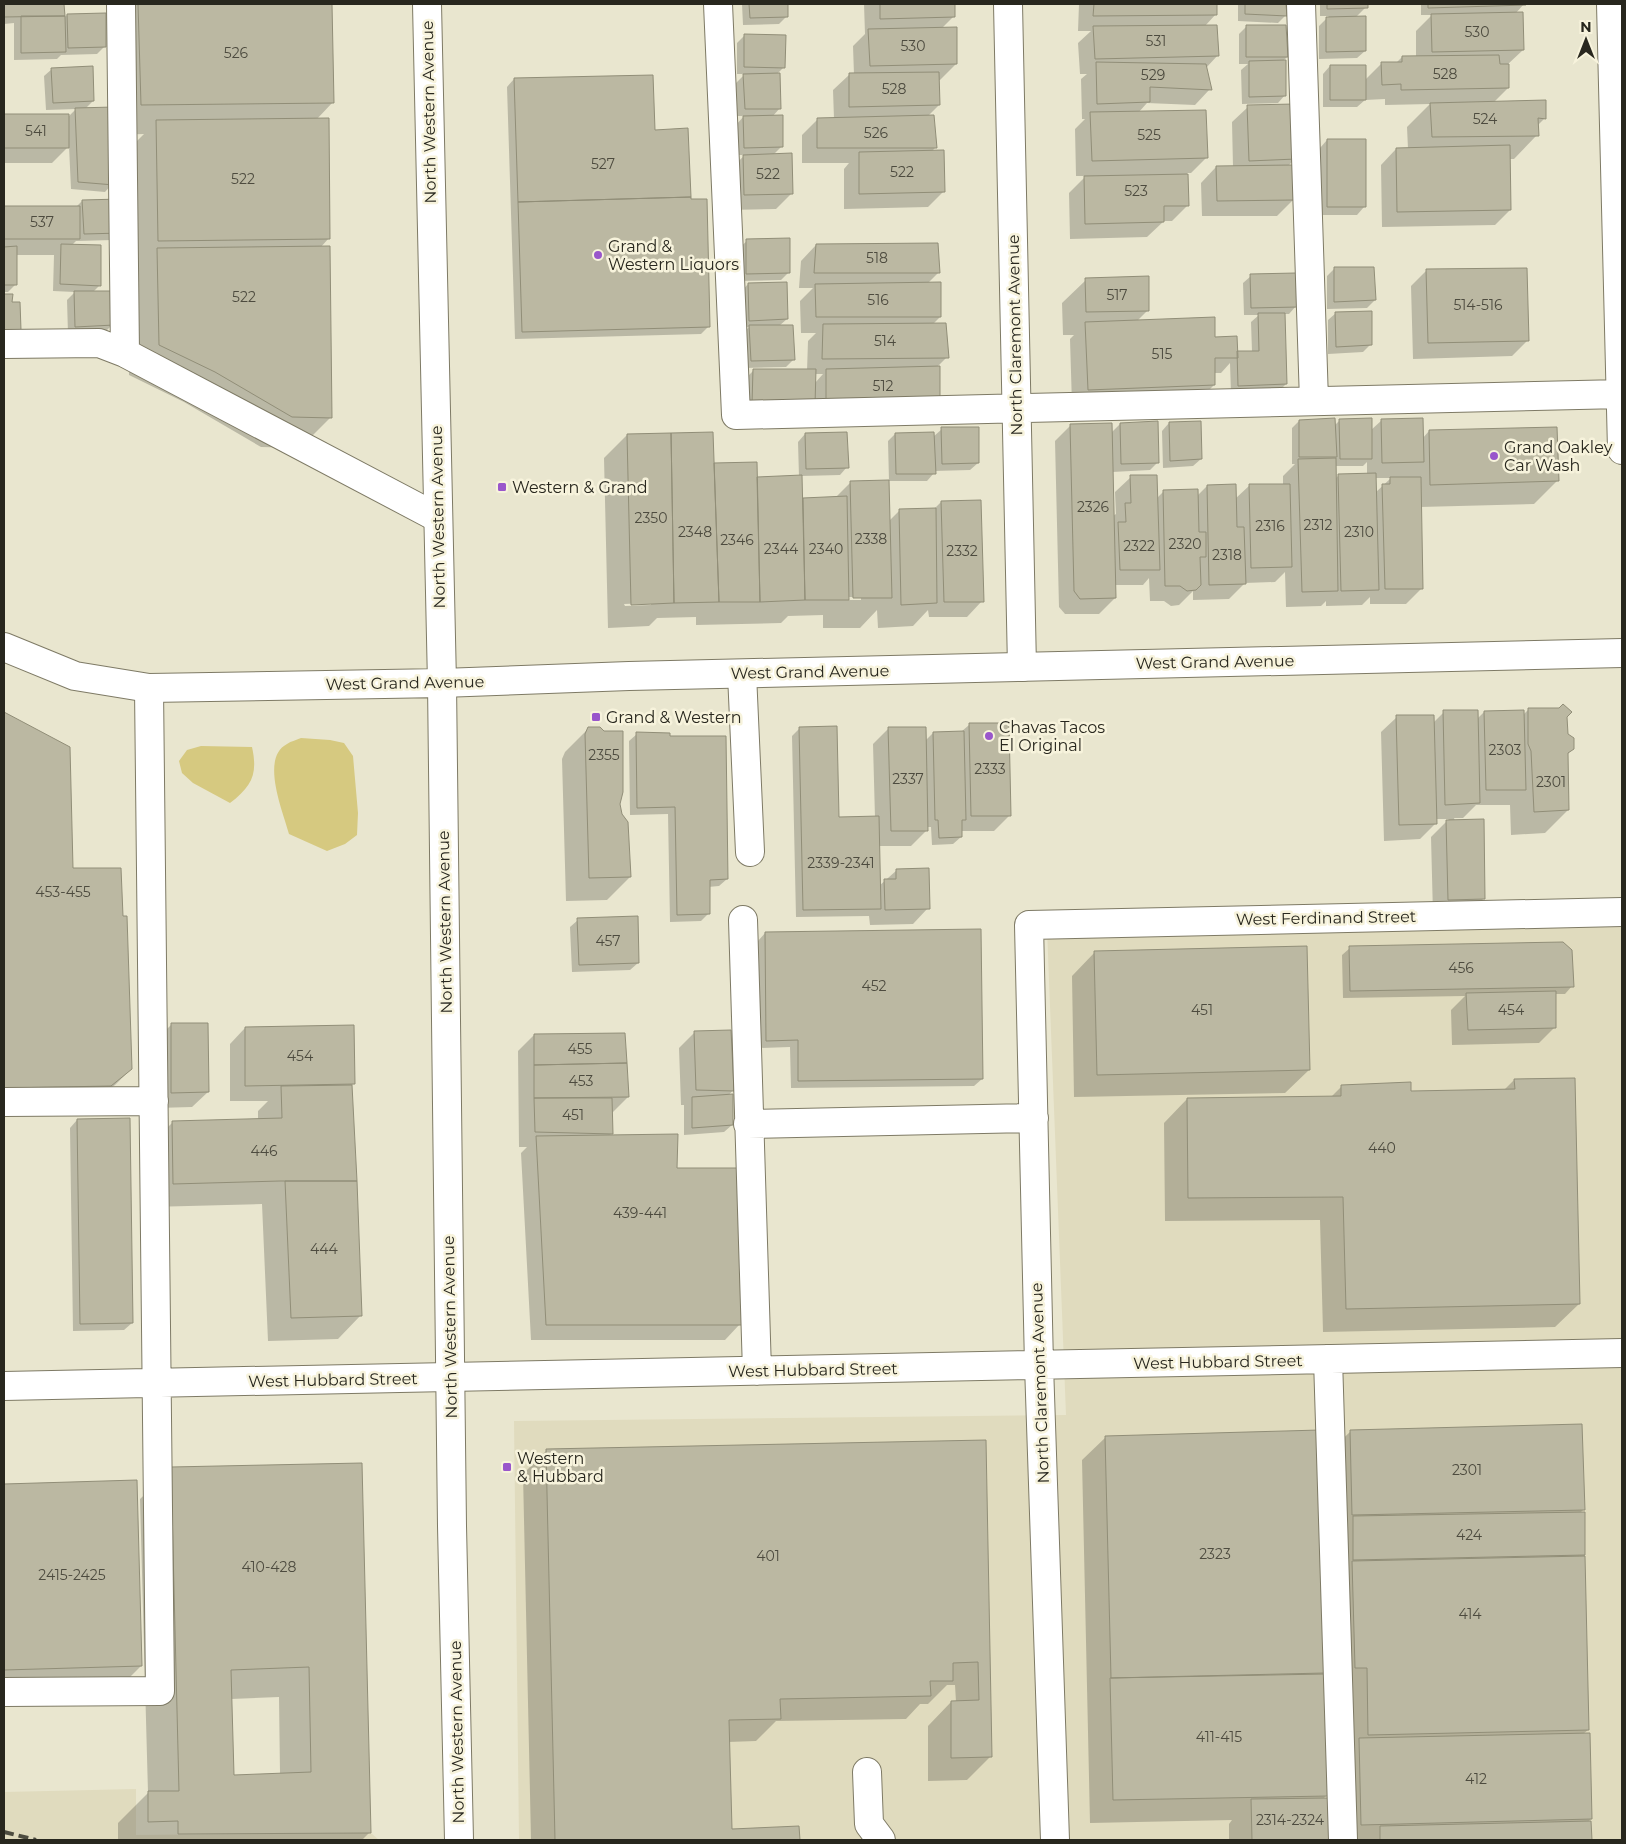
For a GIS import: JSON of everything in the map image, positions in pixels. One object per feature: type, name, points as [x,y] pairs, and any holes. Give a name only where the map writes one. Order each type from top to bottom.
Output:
[{"type":"street","points":[[121,4],[125,352]]},
{"type":"street","name":"North Western Avenue","points":[[427,4],[442,683],[450,1378],[459,1840]]},
{"type":"street","points":[[718,4],[736,415],[1622,394]]},
{"type":"street","name":"North Claremont Avenue","points":[[1008,4],[1022,667]]},
{"type":"street","points":[[1301,4],[1314,401]]},
{"type":"street","points":[[1611,4],[1619,172],[1622,450]]},
{"type":"street","points":[[4,344],[99,343],[125,352],[438,518]]},
{"type":"street","name":"West Grand Avenue","points":[[4,647],[75,676],[149,688],[442,683],[1622,652]]},
{"type":"street","points":[[742,674],[750,852]]},
{"type":"street","points":[[4,1692],[160,1691],[149,688]]},
{"type":"street","name":"West Ferdinand Street","points":[[1029,925],[1622,912]]},
{"type":"street","points":[[743,920],[757,1371]]},
{"type":"street","name":"North Claremont Avenue","points":[[1029,925],[1039,1365],[1055,1840]]},
{"type":"street","points":[[4,1102],[154,1101]]},
{"type":"street","points":[[748,1124],[1034,1118]]},
{"type":"street","name":"West Hubbard Street","points":[[4,1386],[1622,1354]]},
{"type":"street","points":[[1328,1360],[1342,1840]]},
{"type":"street","points":[[867,1772],[869,1824],[881,1840]]},
{"type":"shaded area","points":[[301,738],[344,743],[353,756],[358,813],[357,835],[345,844],[327,851],[289,834],[276,786],[275,761],[279,751],[290,742]]},
{"type":"shaded area","points":[[201,746],[252,747],[254,765],[252,779],[244,791],[230,803],[193,783],[182,773],[179,761],[187,750]]},
{"type":"shaded area","points":[[1622,915],[1622,1840],[519,1840],[514,1421],[1066,1415],[1047,929]]},
{"type":"shaded area","points":[[136,1789],[136,1835],[371,1833],[379,1840],[4,1840],[4,1792]]},
{"type":"building","points":[[4,4],[64,4],[65,16],[4,17]]},
{"type":"building","points":[[138,4],[332,4],[334,103],[141,105]]},
{"type":"building","points":[[749,4],[788,4],[788,17],[750,18]]},
{"type":"building","points":[[880,4],[955,4],[955,17],[880,19]]},
{"type":"building","points":[[1094,4],[1217,4],[1217,15],[1093,16]]},
{"type":"building","points":[[1245,4],[1286,4],[1287,16],[1245,14]]},
{"type":"building","points":[[1327,4],[1368,4],[1368,8],[1327,9]]},
{"type":"building","points":[[1428,4],[1526,4],[1526,5],[1428,8]]},
{"type":"building","points":[[1523,12],[1524,50],[1432,52],[1431,14]]},
{"type":"building","points":[[106,13],[106,47],[68,48],[67,14]]},
{"type":"building","points":[[21,16],[65,16],[66,52],[21,53]]},
{"type":"building","points":[[1366,16],[1366,51],[1326,52],[1326,17]]},
{"type":"building","points":[[1217,25],[1219,56],[1095,59],[1093,26]]},
{"type":"building","points":[[1246,25],[1286,25],[1288,57],[1246,57]]},
{"type":"building","points":[[957,27],[957,64],[870,66],[868,29]]},
{"type":"building","points":[[744,34],[786,35],[785,68],[744,67]]},
{"type":"building","points":[[1499,55],[1500,64],[1509,64],[1509,88],[1401,90],[1401,84],[1382,85],[1381,62],[1402,62],[1402,56]]},
{"type":"building","points":[[1286,60],[1286,96],[1249,97],[1249,61]]},
{"type":"building","points":[[1096,62],[1206,64],[1212,90],[1150,87],[1150,102],[1097,104]]},
{"type":"building","points":[[1330,65],[1366,65],[1366,100],[1330,100]]},
{"type":"building","points":[[93,66],[94,101],[53,103],[51,68]]},
{"type":"building","points":[[939,72],[940,105],[849,107],[849,73]]},
{"type":"building","points":[[780,73],[781,109],[745,109],[743,74]]},
{"type":"building","points":[[653,75],[655,130],[688,128],[691,197],[518,202],[514,78]]},
{"type":"building","points":[[1546,100],[1546,119],[1538,118],[1539,136],[1432,137],[1430,103]]},
{"type":"building","points":[[1295,104],[1296,159],[1249,161],[1247,105]]},
{"type":"building","points":[[114,107],[114,185],[78,182],[75,108]]},
{"type":"building","points":[[1206,110],[1208,158],[1092,161],[1090,112]]},
{"type":"building","points":[[4,114],[69,114],[69,148],[4,148]]},
{"type":"building","points":[[783,115],[783,147],[744,148],[743,116]]},
{"type":"building","points":[[934,115],[937,148],[817,148],[817,118]]},
{"type":"building","points":[[329,118],[330,239],[158,241],[156,120]]},
{"type":"building","points":[[1327,139],[1366,139],[1366,207],[1327,207]]},
{"type":"building","points":[[1510,145],[1511,210],[1397,212],[1396,148]]},
{"type":"building","points":[[944,150],[945,192],[859,194],[859,152]]},
{"type":"building","points":[[792,153],[793,194],[744,195],[743,155]]},
{"type":"building","points":[[1293,165],[1294,200],[1217,201],[1216,166]]},
{"type":"building","points":[[1188,174],[1189,206],[1164,206],[1164,222],[1085,224],[1084,176]]},
{"type":"building","points":[[691,197],[691,199],[707,199],[710,327],[522,332],[518,202]]},
{"type":"building","points":[[121,199],[121,233],[84,234],[82,200]]},
{"type":"building","points":[[4,206],[80,206],[80,239],[4,239]]},
{"type":"building","points":[[790,238],[790,273],[746,274],[746,239]]},
{"type":"building","points":[[938,243],[940,273],[814,273],[816,244]]},
{"type":"building","points":[[61,244],[101,245],[101,286],[60,284]]},
{"type":"building","points":[[17,246],[17,285],[4,285],[4,247]]},
{"type":"building","points":[[330,246],[332,418],[292,417],[215,372],[159,345],[157,248]]},
{"type":"building","points":[[1334,267],[1374,267],[1376,300],[1334,302]]},
{"type":"building","points":[[1527,268],[1529,341],[1428,343],[1426,269]]},
{"type":"building","points":[[1296,273],[1298,307],[1251,308],[1250,274]]},
{"type":"building","points":[[1149,276],[1149,311],[1086,312],[1085,278]]},
{"type":"building","points":[[787,282],[788,319],[749,321],[748,283]]},
{"type":"building","points":[[941,282],[941,317],[816,317],[815,284]]},
{"type":"building","points":[[74,291],[113,291],[114,325],[75,327]]},
{"type":"building","points":[[4,294],[13,294],[12,302],[20,302],[21,330],[4,331]]},
{"type":"building","points":[[1372,311],[1372,345],[1336,347],[1335,312]]},
{"type":"building","points":[[1258,313],[1285,313],[1287,384],[1238,386],[1237,351],[1259,351]]},
{"type":"building","points":[[1215,317],[1215,337],[1237,336],[1238,358],[1215,358],[1215,385],[1088,390],[1085,322]]},
{"type":"building","points":[[946,323],[949,358],[822,359],[823,324]]},
{"type":"building","points":[[749,325],[793,325],[795,360],[751,361]]},
{"type":"building","points":[[940,366],[940,403],[826,405],[826,369]]},
{"type":"building","points":[[753,369],[816,369],[815,405],[752,404]]},
{"type":"building","points":[[1335,418],[1337,457],[1299,457],[1299,420]]},
{"type":"building","points":[[1372,418],[1372,459],[1340,459],[1339,419]]},
{"type":"building","points":[[1423,418],[1424,462],[1382,463],[1381,419]]},
{"type":"building","points":[[1158,421],[1159,463],[1121,464],[1120,423]]},
{"type":"building","points":[[1201,421],[1202,459],[1170,461],[1169,422]]},
{"type":"building","points":[[1112,423],[1116,598],[1080,599],[1074,591],[1070,424]]},
{"type":"building","points":[[941,427],[979,427],[979,463],[942,464]]},
{"type":"building","name":"Grand Oakley Car Wash","points":[[1557,427],[1559,481],[1430,485],[1429,430]]},
{"type":"building","points":[[713,432],[719,602],[674,603],[671,433]]},
{"type":"building","points":[[847,432],[849,468],[806,469],[805,433]]},
{"type":"building","points":[[934,432],[936,474],[896,474],[895,433]]},
{"type":"building","points":[[671,433],[674,603],[631,605],[627,434]]},
{"type":"building","points":[[1336,458],[1338,591],[1302,592],[1298,459]]},
{"type":"building","points":[[757,462],[760,602],[719,602],[714,463]]},
{"type":"building","points":[[1376,473],[1379,590],[1341,591],[1338,474]]},
{"type":"building","points":[[802,475],[805,600],[760,602],[757,477]]},
{"type":"building","points":[[1130,475],[1157,475],[1160,570],[1120,570],[1118,522],[1126,522],[1125,503],[1131,503]]},
{"type":"building","points":[[1390,477],[1421,477],[1423,589],[1385,589],[1382,484],[1390,484]]},
{"type":"building","points":[[889,480],[892,598],[853,598],[850,481]]},
{"type":"building","points":[[1236,484],[1237,527],[1244,527],[1246,584],[1209,585],[1207,485]]},
{"type":"building","points":[[1249,484],[1290,484],[1292,567],[1251,568]]},
{"type":"building","points":[[1198,489],[1199,532],[1206,532],[1206,557],[1200,557],[1201,585],[1196,590],[1187,591],[1180,586],[1165,586],[1163,490]]},
{"type":"building","points":[[847,496],[849,600],[805,600],[803,498]]},
{"type":"building","points":[[981,500],[984,602],[944,602],[941,501]]},
{"type":"building","points":[[936,508],[937,603],[901,605],[899,509]]},
{"type":"building","points":[[1563,704],[1572,712],[1567,717],[1568,734],[1574,738],[1574,749],[1568,753],[1569,810],[1534,812],[1531,751],[1528,744],[1528,708],[1559,708]]},
{"type":"building","points":[[1443,710],[1478,710],[1480,803],[1445,805]]},
{"type":"building","points":[[1524,710],[1526,790],[1486,790],[1484,711]]},
{"type":"building","points":[[4,712],[70,747],[73,868],[121,868],[123,916],[127,916],[132,1069],[111,1086],[4,1088]]},
{"type":"building","points":[[1396,715],[1434,715],[1437,824],[1399,825]]},
{"type":"building","points":[[969,723],[1009,723],[1011,816],[971,816]]},
{"type":"building","points":[[837,726],[839,817],[879,816],[881,909],[803,910],[799,727]]},
{"type":"building","points":[[588,727],[600,727],[604,731],[623,731],[623,792],[620,804],[622,814],[628,822],[631,877],[589,878],[585,734]]},
{"type":"building","points":[[888,727],[926,727],[928,831],[891,831]]},
{"type":"building","points":[[964,731],[966,820],[962,820],[962,837],[939,838],[938,820],[935,820],[933,732]]},
{"type":"building","points":[[636,732],[670,733],[670,736],[726,736],[728,879],[710,880],[710,914],[677,915],[675,807],[637,808]]},
{"type":"building","points":[[1484,819],[1485,899],[1448,900],[1446,820]]},
{"type":"building","points":[[929,868],[930,909],[885,910],[884,879],[896,879],[896,869]]},
{"type":"building","points":[[638,916],[639,963],[579,965],[577,918]]},
{"type":"building","points":[[981,929],[983,1079],[798,1081],[798,1040],[766,1041],[765,932]]},
{"type":"building","points":[[1563,942],[1572,950],[1574,987],[1350,991],[1349,946]]},
{"type":"building","points":[[1307,946],[1310,1070],[1097,1075],[1094,951]]},
{"type":"building","points":[[1556,991],[1556,1028],[1468,1030],[1466,993]]},
{"type":"building","points":[[171,1023],[208,1023],[209,1092],[171,1093]]},
{"type":"building","points":[[354,1025],[355,1084],[245,1086],[245,1027]]},
{"type":"building","points":[[731,1030],[734,1091],[696,1090],[694,1031]]},
{"type":"building","points":[[625,1033],[627,1063],[534,1065],[534,1034]]},
{"type":"building","points":[[627,1063],[629,1097],[534,1098],[534,1065]]},
{"type":"building","points":[[1575,1078],[1580,1304],[1346,1309],[1343,1197],[1188,1198],[1187,1098],[1341,1096],[1341,1085],[1411,1082],[1411,1091],[1515,1089],[1514,1079]]},
{"type":"building","points":[[352,1085],[357,1181],[173,1184],[172,1121],[282,1118],[281,1086]]},
{"type":"building","points":[[733,1094],[733,1125],[692,1128],[692,1097]]},
{"type":"building","points":[[534,1098],[612,1098],[613,1134],[535,1132]]},
{"type":"building","points":[[130,1118],[133,1323],[80,1324],[77,1119]]},
{"type":"building","points":[[678,1134],[677,1168],[738,1168],[742,1258],[742,1325],[546,1325],[536,1136]]},
{"type":"building","points":[[285,1181],[357,1181],[362,1316],[291,1318]]},
{"type":"building","points":[[1582,1424],[1585,1510],[1352,1515],[1350,1430]]},
{"type":"building","points":[[1320,1430],[1325,1673],[1111,1678],[1105,1436]]},
{"type":"building","points":[[986,1440],[992,1757],[951,1758],[951,1701],[979,1700],[978,1662],[953,1663],[953,1681],[930,1681],[931,1696],[780,1699],[781,1719],[729,1720],[732,1829],[799,1826],[800,1840],[555,1840],[546,1449]]},
{"type":"building","points":[[362,1463],[371,1833],[178,1834],[178,1821],[148,1822],[148,1791],[179,1791],[171,1467]],"holes":[[[309,1667],[311,1772],[234,1775],[231,1670]]]},
{"type":"building","points":[[137,1480],[142,1666],[4,1670],[4,1484]]},
{"type":"building","points":[[1585,1512],[1585,1555],[1353,1560],[1353,1516]]},
{"type":"building","points":[[1585,1556],[1589,1730],[1368,1735],[1367,1668],[1355,1668],[1352,1561]]},
{"type":"building","points":[[1325,1674],[1328,1796],[1113,1800],[1110,1678]]},
{"type":"building","points":[[1590,1733],[1592,1819],[1361,1825],[1359,1738]]},
{"type":"building","points":[[1328,1798],[1329,1840],[1252,1840],[1251,1799]]},
{"type":"building","points":[[1591,1821],[1592,1840],[1380,1840],[1380,1826]]},
{"type":"railway","points":[[4,1832],[36,1840]]},
{"type":"place","name":"Grand & Western Liquors","points":[[598,255]]},
{"type":"place","name":"Grand Oakley Car Wash","points":[[1494,456]]},
{"type":"place","name":"Western & Grand","points":[[502,487]]},
{"type":"place","name":"Grand & Western","points":[[596,717]]},
{"type":"place","name":"Chavas Tacos El Original","points":[[989,736]]},
{"type":"place","name":"Western & Hubbard","points":[[507,1467]]}]
